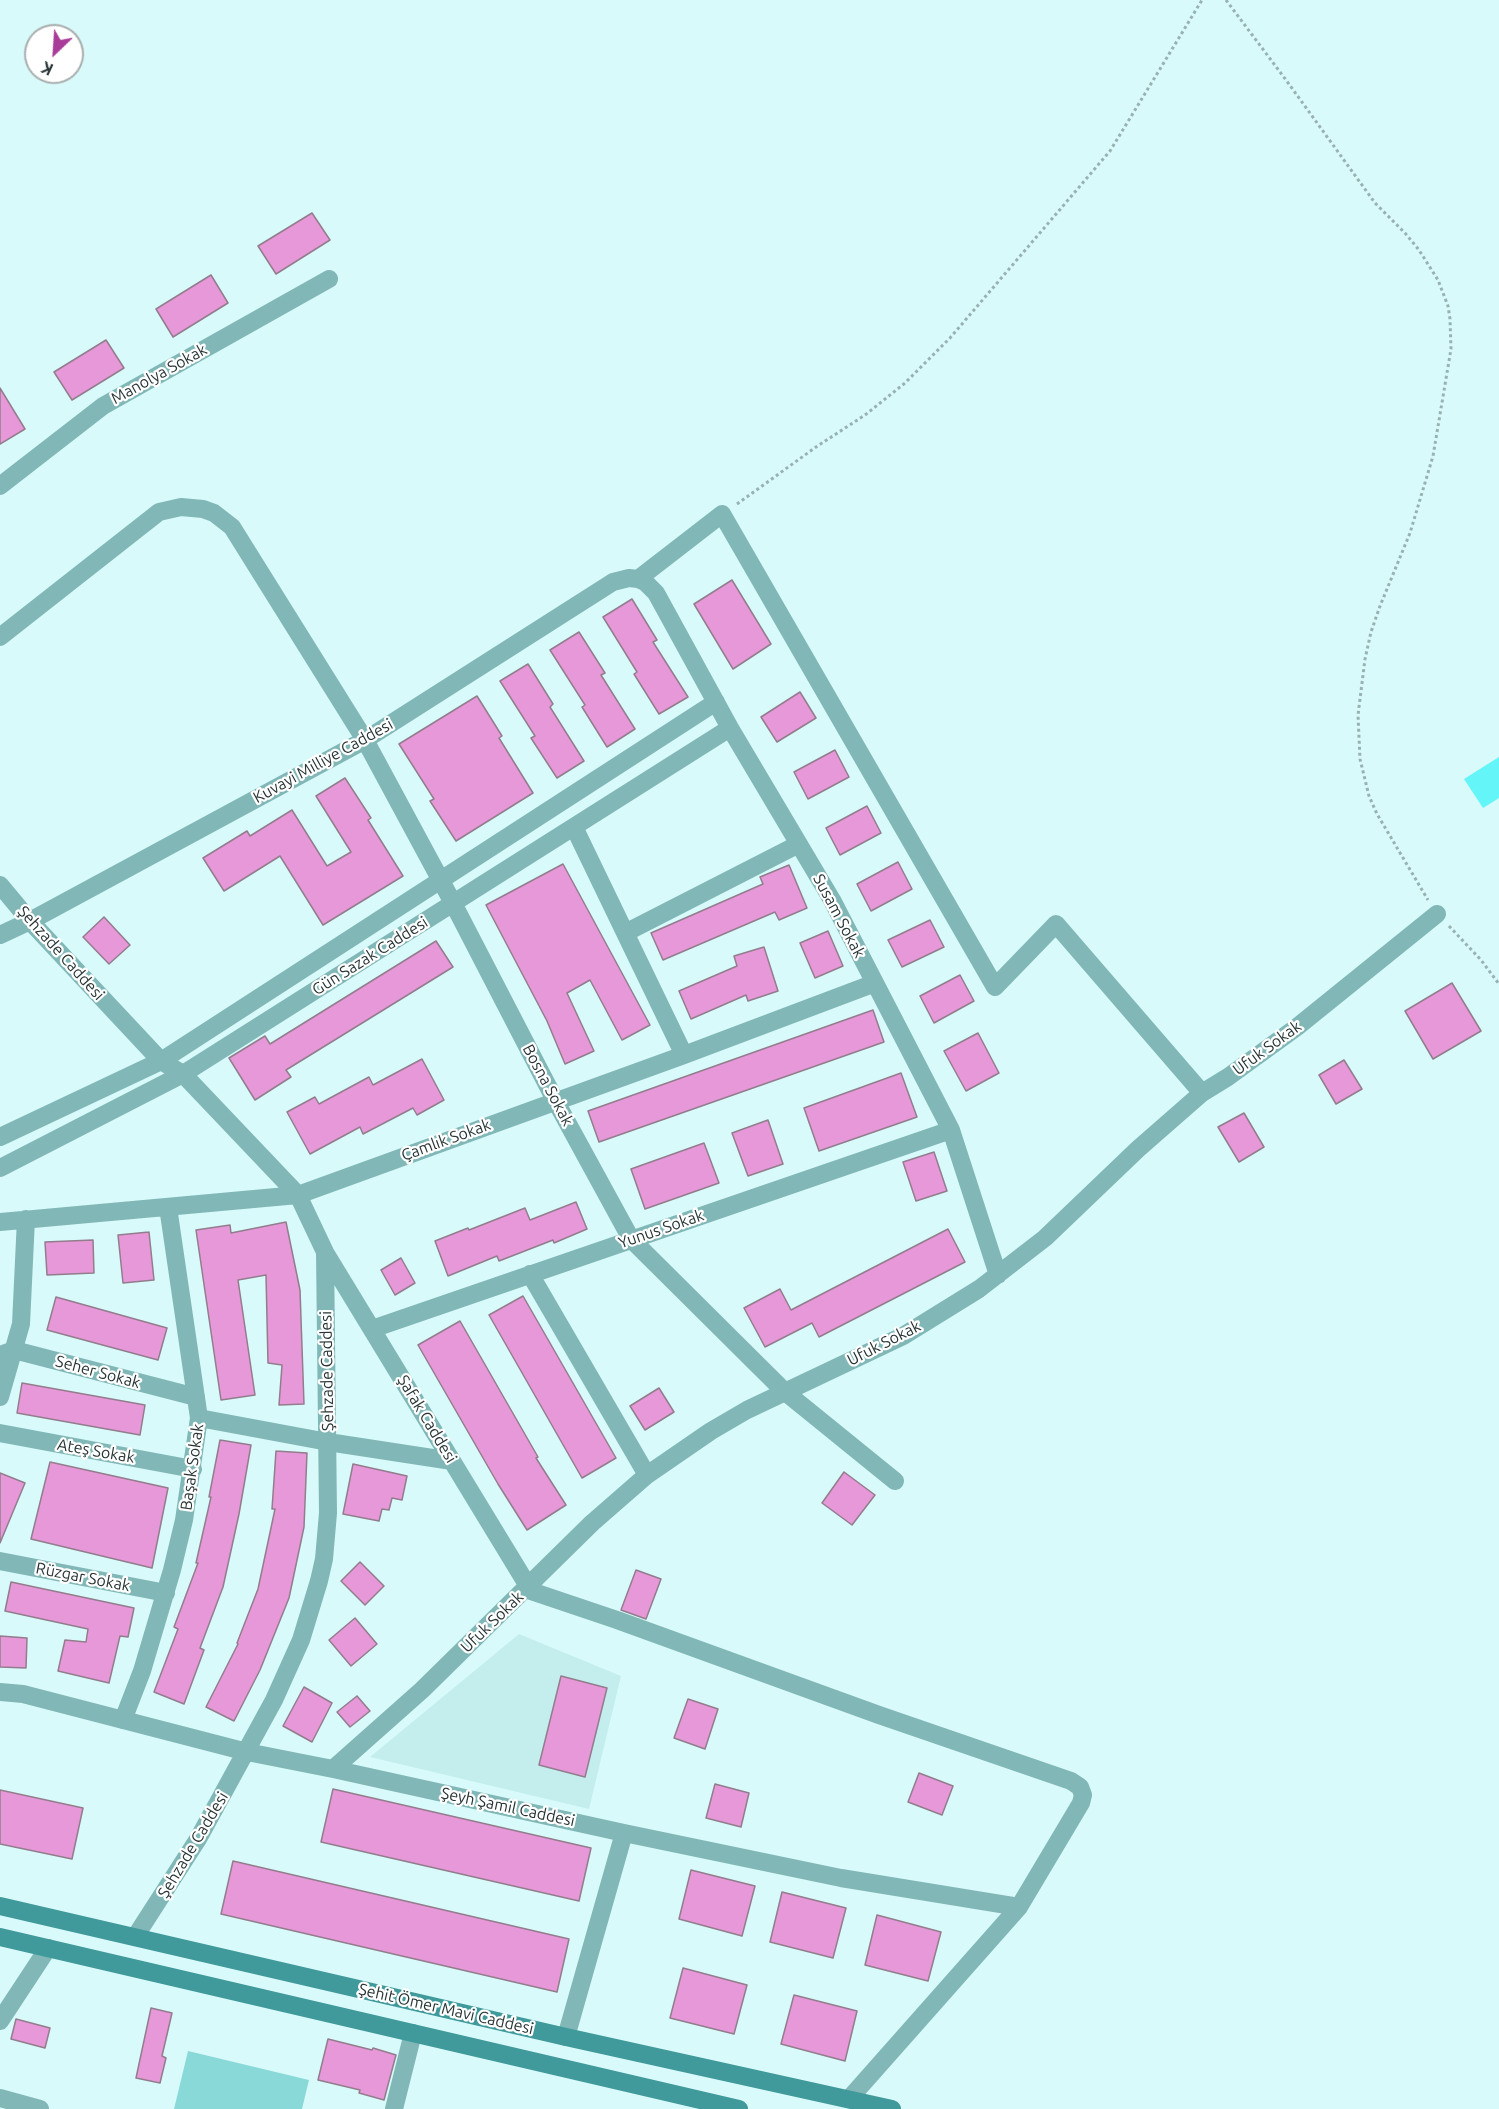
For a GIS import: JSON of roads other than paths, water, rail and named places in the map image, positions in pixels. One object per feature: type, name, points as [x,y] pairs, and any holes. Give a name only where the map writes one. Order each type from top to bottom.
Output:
[{"type":"main road","name":"Şehit Ömer Mavi Caddesi","points":[[0,1906],[566,2037],[892,2109]]},
{"type":"main road","name":"Şehit Ömer Mavi Caddesi","points":[[0,1937],[739,2109]]},
{"type":"street","name":"Manolya Sokak","points":[[0,486],[103,406],[329,279]]},
{"type":"street","name":"Bosna Sokak","points":[[0,637],[159,512],[181,507],[203,509],[224,520],[239,536],[365,740],[631,1239],[784,1390],[894,1481]]},
{"type":"street","points":[[638,579],[722,514],[995,987],[1056,924],[1202,1093]]},
{"type":"street","name":"Kuvayi Milliye Caddesi","points":[[0,935],[365,740],[613,582],[629,578],[638,579]]},
{"type":"street","name":"Susam Sokak","points":[[638,579],[645,582],[656,593],[730,728],[832,900],[875,983],[951,1130],[998,1275]]},
{"type":"street","name":"Gün Sazak Caddesi","points":[[0,1137],[161,1062],[716,702]]},
{"type":"street","name":"Gün Sazak Caddesi","points":[[0,1168],[183,1074],[730,728]]},
{"type":"street","points":[[574,827],[684,1055]]},
{"type":"street","points":[[625,933],[799,844]]},
{"type":"street","name":"Şehzade Caddesi","points":[[0,885],[30,921],[161,1062],[183,1074],[298,1195],[325,1252],[328,1513],[324,1559],[319,1581],[301,1640],[247,1752],[198,1839],[135,1937]]},
{"type":"street","name":"Ufuk Sokak","points":[[333,1769],[422,1690],[592,1523],[647,1475],[711,1431],[784,1390],[903,1336],[941,1314],[998,1275],[1045,1238],[1138,1149],[1202,1093],[1297,1027],[1437,914]]},
{"type":"street","name":"Çamlık Sokak","points":[[0,1222],[298,1195],[875,983]]},
{"type":"street","name":"Yunus Sokak","points":[[372,1329],[951,1130]]},
{"type":"street","name":"Başak Sokak","points":[[123,1720],[142,1671],[166,1593],[184,1520],[199,1418],[168,1207]]},
{"type":"street","points":[[0,1397],[7,1353],[21,1324],[26,1219]]},
{"type":"street","name":"Şafak Caddesi","points":[[325,1252],[526,1588]]},
{"type":"street","points":[[530,1274],[647,1475]]},
{"type":"street","name":"Seher Sokak","points":[[7,1353],[196,1397]]},
{"type":"street","points":[[199,1418],[327,1442],[452,1461]]},
{"type":"street","name":"Ateş Sokak","points":[[0,1433],[193,1469]]},
{"type":"street","name":"Rüzgar Sokak","points":[[0,1561],[166,1593]]},
{"type":"street","points":[[526,1588],[1076,1783],[1082,1791],[1081,1803],[1019,1907],[849,2099]]},
{"type":"street","name":"Şeyh Şamil Caddesi","points":[[0,1692],[22,1694],[247,1752],[624,1833],[841,1878],[1019,1907]]},
{"type":"street","points":[[566,2037],[624,1833]]},
{"type":"street","points":[[0,2021],[48,1948]]},
{"type":"street","points":[[394,2109],[413,2033]]},
{"type":"street","points":[[0,2098],[40,2109]]}]
